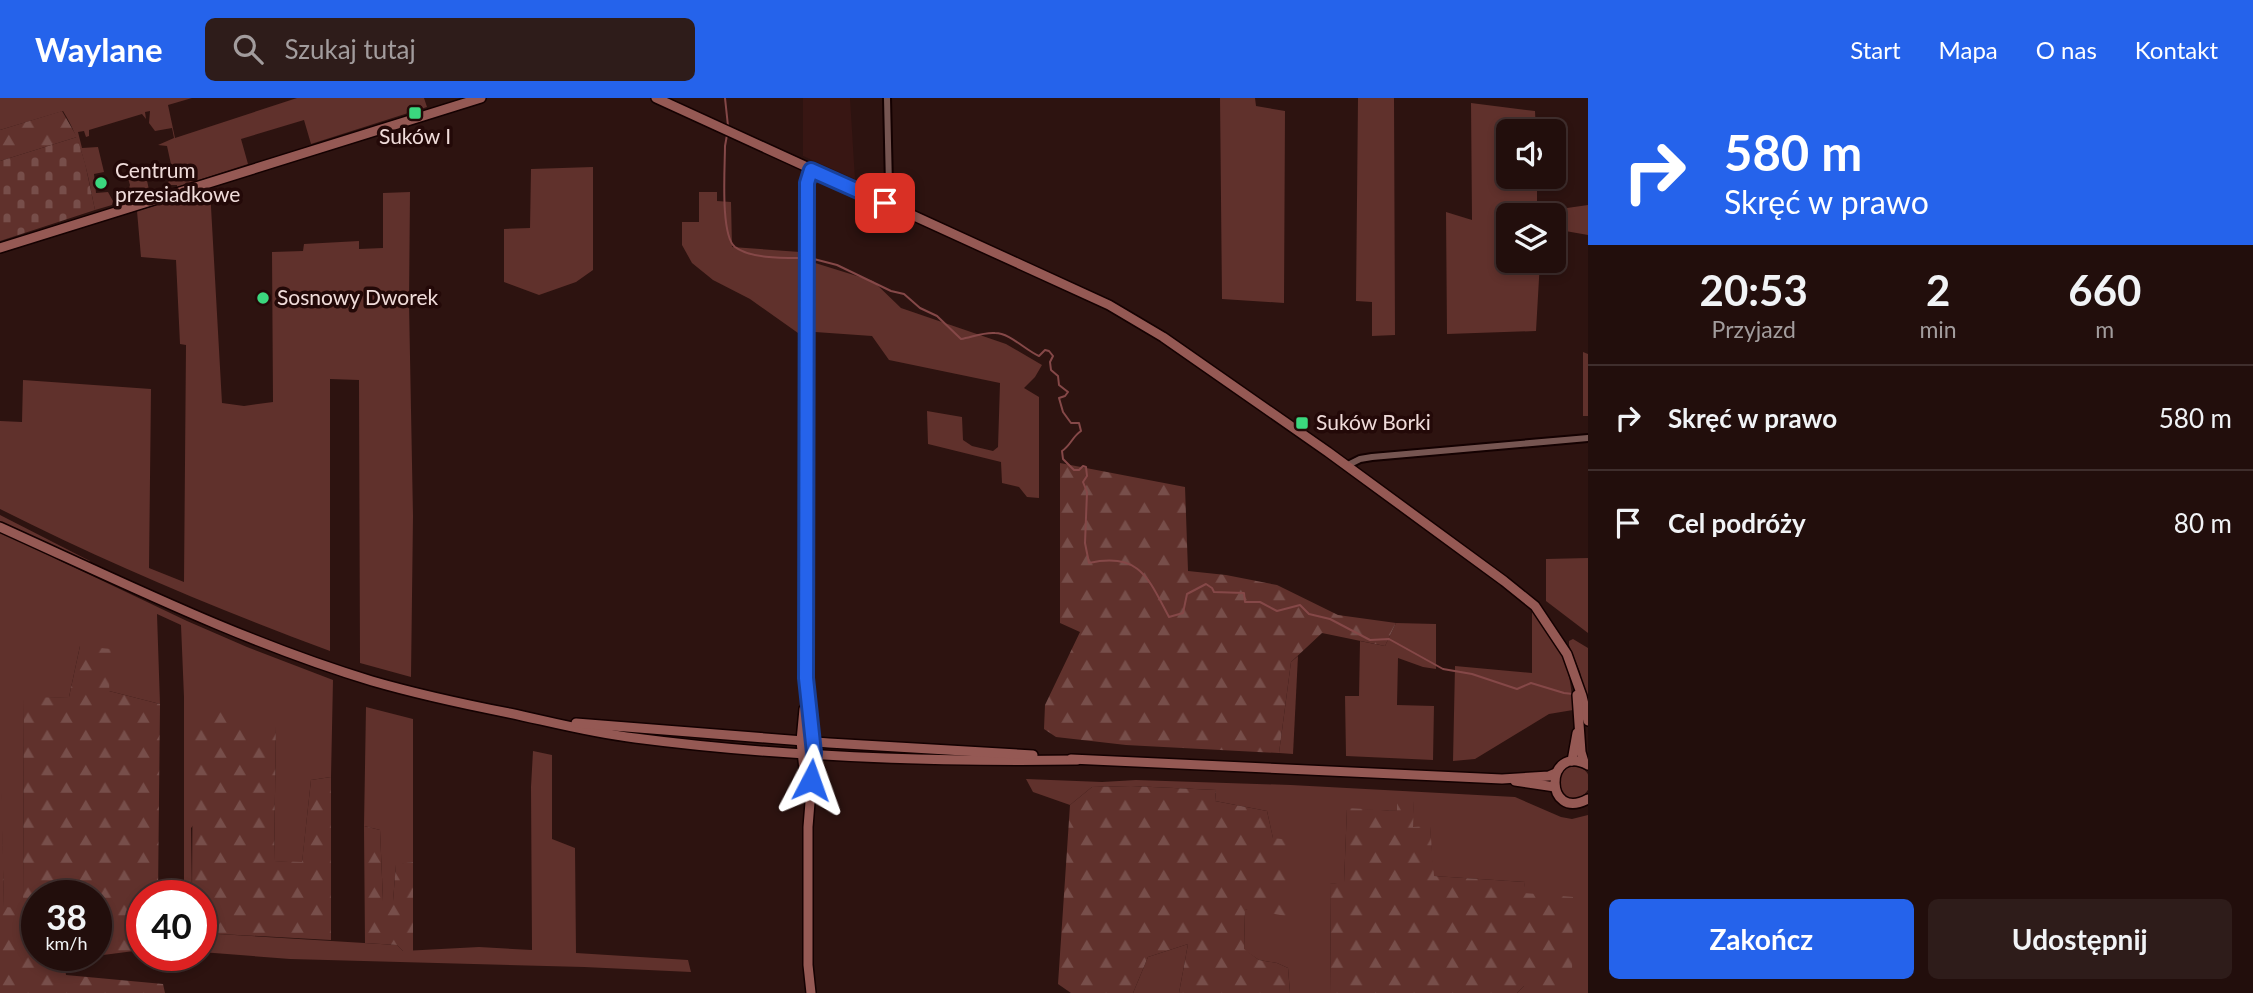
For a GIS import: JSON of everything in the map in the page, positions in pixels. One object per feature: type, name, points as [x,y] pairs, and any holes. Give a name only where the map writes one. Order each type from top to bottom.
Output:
[{"type":"street","points":[[0,248],[481,98]]},
{"type":"street","points":[[656,98],[1135,319],[1497,575],[1535,606],[1564,649],[1579,694],[1586,764],[1572,761],[1562,765],[1556,773],[1549,776],[1502,779]]},
{"type":"street","points":[[885,203],[889,186],[887,98]]},
{"type":"street","points":[[811,170],[807,180],[806,257],[806,693],[801,741],[808,804],[808,965],[811,993]]},
{"type":"street","points":[[1346,466],[1355,460],[1372,457],[1588,438]]},
{"type":"street","points":[[0,527],[162,602],[308,659],[374,681],[461,704],[588,731],[635,738],[814,753],[1002,761],[1077,760]]},
{"type":"street","points":[[806,693],[814,753],[808,804]]},
{"type":"street","points":[[532,718],[813,742],[1077,760],[1502,779],[1555,787]]},
{"type":"street","points":[[1572,761],[1583,723]]},
{"type":"street","points":[[1556,773],[1555,787],[1558,795],[1570,803],[1588,799]]},
{"type":"shaded area","points":[[803,98],[850,98],[855,179],[803,156]]},
{"type":"green space","points":[[0,98],[192,98],[168,105],[175,138],[297,98],[424,98],[427,107],[311,144],[304,120],[241,139],[248,164],[177,187],[168,182],[174,178],[167,146],[158,145],[174,138],[172,128],[155,131],[149,123],[150,111],[145,112],[146,119],[142,114],[89,130],[89,136],[86,137],[84,131],[78,132],[82,148],[98,147],[104,172],[94,174],[96,193],[108,192],[113,201],[112,205],[95,210],[80,146],[63,111],[0,130]]},
{"type":"green space","points":[[1220,98],[1255,98],[1256,106],[1285,111],[1284,303],[1222,299]]},
{"type":"green space","points":[[1358,98],[1394,98],[1395,335],[1372,336],[1372,302],[1356,301]]},
{"type":"green space","points":[[1471,103],[1535,111],[1535,119],[1496,119],[1496,189],[1537,189],[1537,203],[1496,203],[1496,273],[1539,273],[1536,331],[1447,334],[1446,212],[1472,220]]},
{"type":"green space","points":[[62,111],[77,137],[0,161],[0,130]]},
{"type":"green space","points":[[77,137],[95,210],[0,241],[0,161]]},
{"type":"green space","points":[[593,167],[593,270],[576,282],[539,295],[504,282],[504,229],[530,228],[531,169]]},
{"type":"green space","points":[[143,171],[149,190],[127,195],[130,185],[127,175],[130,174],[136,179],[142,177]]},
{"type":"green space","points":[[210,189],[222,403],[244,406],[273,402],[272,252],[303,251],[304,244],[359,241],[359,249],[383,248],[383,193],[410,192],[413,516],[411,677],[360,663],[359,380],[330,379],[330,651],[163,584],[0,509],[0,421],[22,422],[23,380],[151,389],[149,568],[184,582],[186,345],[180,344],[176,260],[141,257],[137,211]]},
{"type":"green space","points":[[699,192],[717,192],[717,201],[731,202],[732,247],[800,252],[798,333],[750,299],[713,280],[692,263],[682,245],[682,222],[699,222]]},
{"type":"green space","points":[[1588,205],[1588,235],[1566,231],[1566,208]]},
{"type":"green space","points":[[812,262],[873,281],[901,308],[1006,344],[1042,365],[1024,388],[1039,397],[1039,498],[1027,497],[1019,487],[1002,483],[1001,462],[928,444],[927,411],[962,417],[963,440],[972,446],[993,451],[998,447],[1000,383],[889,360],[872,336],[815,332]]},
{"type":"green space","points":[[1583,352],[1588,354],[1588,416],[1583,416]]},
{"type":"green space","points":[[1060,463],[1185,487],[1188,571],[1277,585],[1338,615],[1396,623],[1385,646],[1322,633],[1291,662],[1279,753],[1126,745],[1056,737],[1044,729],[1045,705],[1080,632],[1060,623]]},
{"type":"green space","points":[[0,515],[90,561],[90,564],[0,523]]},
{"type":"green space","points":[[0,532],[187,621],[333,680],[331,777],[311,780],[302,863],[274,861],[276,726],[191,828],[192,880],[184,880],[184,697],[181,625],[157,614],[160,704],[109,691],[80,646],[69,697],[24,699],[21,908],[4,908],[0,752]]},
{"type":"green space","points":[[1588,558],[1588,633],[1546,601],[1546,559]]},
{"type":"green space","points":[[1532,609],[1563,655],[1570,680],[1573,710],[1549,714],[1475,759],[1453,761],[1455,666],[1532,673]]},
{"type":"green space","points":[[1396,623],[1436,624],[1436,669],[1398,658],[1397,705],[1434,706],[1433,760],[1346,756],[1345,696],[1359,696],[1360,641],[1385,646]]},
{"type":"green space","points":[[1573,639],[1588,648],[1588,708],[1580,672],[1569,645],[1569,641]]},
{"type":"green space","points":[[80,646],[111,649],[109,691],[160,704],[158,880],[126,880],[126,952],[112,954],[112,880],[23,880],[24,698],[69,697]]},
{"type":"green space","points":[[1298,656],[1293,754],[1279,753],[1291,662]]},
{"type":"green space","points":[[213,701],[244,724],[276,726],[274,861],[302,862],[311,780],[331,777],[331,940],[217,934],[217,880],[192,880],[193,725]]},
{"type":"green space","points":[[366,707],[413,719],[413,862],[396,865],[393,901],[383,901],[380,830],[364,826]]},
{"type":"green space","points":[[1,751],[4,907],[21,908],[21,971],[65,971],[66,975],[163,984],[165,993],[0,993]]},
{"type":"green space","points":[[533,751],[552,755],[552,839],[575,848],[576,953],[688,960],[691,972],[290,959],[217,953],[217,934],[397,945],[403,951],[479,947],[532,950]]},
{"type":"green space","points":[[1574,766],[1588,775],[1588,789],[1585,793],[1574,798],[1563,793],[1558,782],[1563,771]]},
{"type":"green space","points":[[1026,779],[1291,785],[1515,797],[1561,817],[1572,819],[1588,815],[1588,993],[1517,993],[1524,986],[1559,986],[1523,893],[1525,882],[1433,876],[1430,827],[1412,827],[1414,801],[1398,811],[1347,809],[1344,883],[1330,884],[1331,993],[1290,993],[1288,968],[1259,960],[1244,950],[1245,910],[1250,908],[1290,916],[1267,811],[1215,801],[1216,790],[1131,786],[1092,787],[1070,805],[1033,792]]},
{"type":"green space","points":[[1092,787],[1216,790],[1215,801],[1267,811],[1273,838],[1290,840],[1290,917],[1245,910],[1244,949],[1259,960],[1288,968],[1290,993],[1179,993],[1188,944],[1148,957],[1133,993],[1071,993],[1058,984],[1070,805]]},
{"type":"green space","points":[[1397,800],[1414,801],[1413,827],[1430,826],[1434,876],[1525,882],[1524,893],[1573,897],[1572,972],[1559,986],[1524,986],[1517,993],[1331,993],[1330,884],[1344,882],[1347,808],[1397,811]]},
{"type":"green space","points":[[364,826],[380,830],[383,901],[393,901],[396,864],[413,862],[413,951],[403,951],[397,945],[365,943]]},
{"type":"green space","points":[[1188,944],[1179,993],[1133,993],[1148,957]]},
{"type":"waterway","points":[[725,98],[728,126]]},
{"type":"waterway","points":[[727,135],[724,200],[730,240],[735,247],[750,254],[805,258]]},
{"type":"waterway","points":[[810,258],[837,265],[891,291],[904,294],[920,308],[937,316],[961,339],[995,333],[1012,339],[1039,356],[1045,350],[1049,351],[1053,356],[1050,362],[1051,370],[1058,376],[1059,385],[1068,392],[1059,398],[1063,412],[1071,423],[1079,423],[1081,431],[1062,451],[1063,459],[1074,470],[1086,467],[1087,476],[1083,482],[1087,492],[1085,543],[1089,563],[1120,561],[1140,571],[1169,617],[1183,613],[1187,594],[1206,584],[1214,592],[1244,593],[1245,602],[1260,602],[1277,611],[1300,605],[1309,614],[1330,619],[1370,640],[1389,639],[1443,669],[1472,674],[1517,689],[1531,683],[1573,694]]},
{"type":"place","name":"Suków I","points":[[415,113]]},
{"type":"place","name":"Centrum przesiadkowe","points":[[101,183]]},
{"type":"place","name":"Sosnowy Dworek","points":[[263,298]]},
{"type":"place","name":"Suków Borki","points":[[1302,423]]},
{"type":"route","points":[[811,780],[814,753],[806,693],[807,180],[811,170],[885,203]]}]
